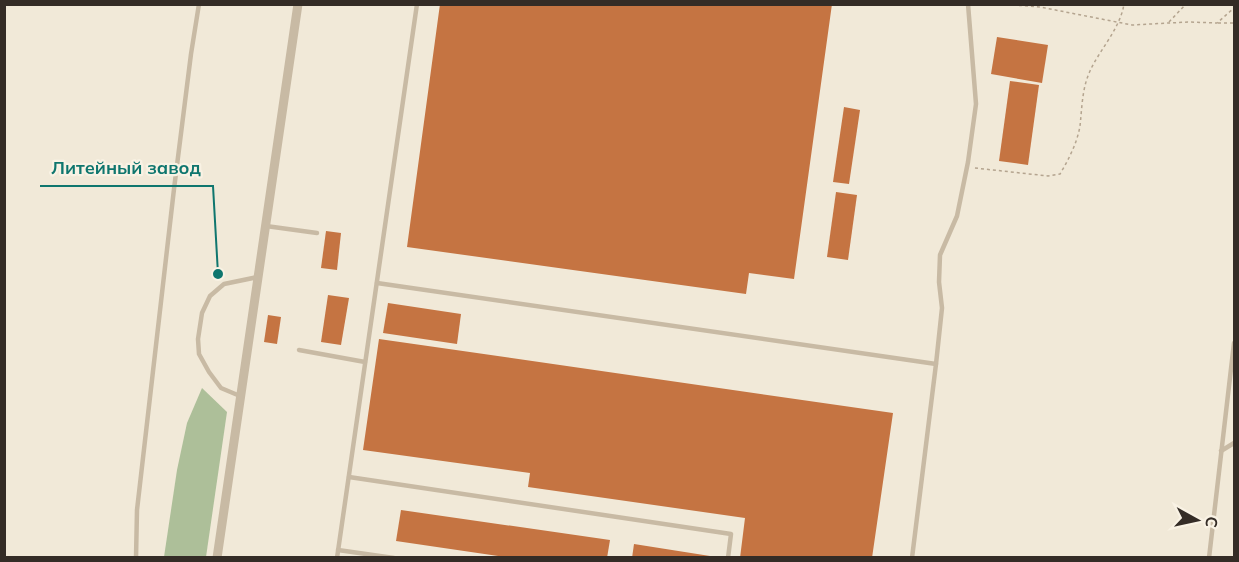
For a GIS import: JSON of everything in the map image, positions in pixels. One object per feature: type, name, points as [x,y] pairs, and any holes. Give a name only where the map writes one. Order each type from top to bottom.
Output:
[{"type":"street","points":[[217,558],[298,4]]},
{"type":"lane","points":[[136,558],[135,529],[139,486],[191,54],[200,4]]},
{"type":"lane","points":[[337,558],[417,4]]},
{"type":"lane","points":[[912,558],[942,308],[939,282],[940,255],[957,216],[976,104],[968,4]]},
{"type":"lane","points":[[266,226],[317,233]]},
{"type":"lane","points":[[240,396],[221,388],[209,372],[199,354],[198,339],[202,313],[210,296],[224,284],[258,277]]},
{"type":"lane","points":[[377,283],[936,364]]},
{"type":"lane","points":[[1209,558],[1234,343]]},
{"type":"lane","points":[[299,350],[365,362]]},
{"type":"lane","points":[[1221,450],[1234,443]]},
{"type":"lane","points":[[349,477],[731,534],[728,558]]},
{"type":"lane","points":[[338,550],[394,558]]},
{"type":"path","points":[[1000,4],[1040,7],[1132,25],[1188,22],[1234,23]]},
{"type":"path","points":[[967,167],[1048,176],[1060,174],[1072,153],[1089,72],[1118,22],[1124,4]]},
{"type":"path","points":[[1169,23],[1186,4]]},
{"type":"path","points":[[1217,23],[1234,8]]},
{"type":"green space","points":[[202,388],[227,412],[206,557],[164,557],[177,470],[187,423]]},
{"type":"building","points":[[440,4],[832,4],[794,279],[749,273],[746,294],[407,247]]},
{"type":"building","points":[[997,37],[1048,45],[1042,83],[991,74]]},
{"type":"building","points":[[1010,81],[1039,85],[1028,165],[999,161]]},
{"type":"building","points":[[844,107],[860,110],[849,184],[833,182]]},
{"type":"building","points":[[836,192],[857,195],[848,260],[827,257]]},
{"type":"building","points":[[326,231],[341,233],[337,270],[321,268]]},
{"type":"building","points":[[328,295],[349,298],[341,345],[321,342]]},
{"type":"building","points":[[388,303],[461,314],[457,344],[383,333]]},
{"type":"building","points":[[268,315],[281,317],[277,344],[264,342]]},
{"type":"building","points":[[379,339],[893,413],[872,558],[740,558],[745,518],[528,487],[530,473],[363,450]]},
{"type":"building","points":[[401,510],[610,540],[607,558],[512,558],[396,541]]},
{"type":"building","points":[[634,544],[710,556],[710,558],[632,558]]},
{"type":"place","name":"Литейный завод","points":[[218,274]]}]
